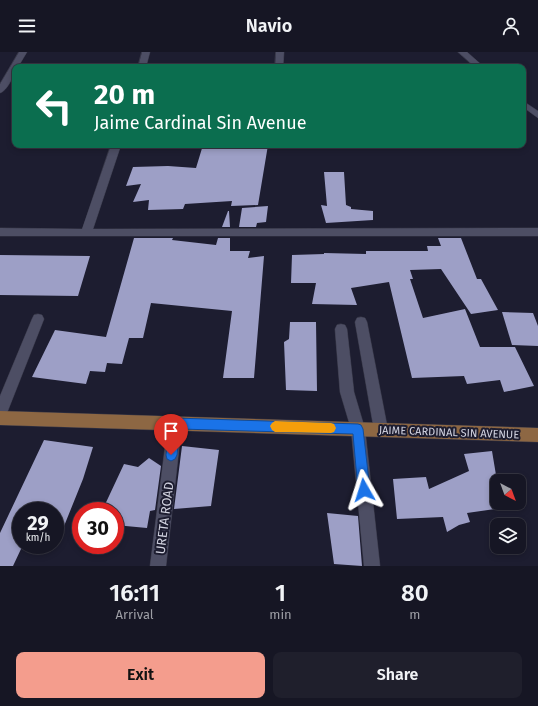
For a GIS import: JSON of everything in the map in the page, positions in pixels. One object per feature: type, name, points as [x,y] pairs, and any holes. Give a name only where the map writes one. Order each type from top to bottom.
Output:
[{"type":"main road","name":"JAIME CARDINAL SIN AVENUE","points":[[0,418],[538,435]]},
{"type":"street","points":[[16,64],[23,52]]},
{"type":"street","points":[[143,64],[146,52]]},
{"type":"street","points":[[279,64],[280,52]]},
{"type":"street","points":[[462,52],[476,64]]},
{"type":"street","points":[[0,91],[12,71]]},
{"type":"street","points":[[526,105],[537,113]]},
{"type":"street","points":[[86,233],[115,148]]},
{"type":"street","points":[[0,232],[538,232]]},
{"type":"street","points":[[0,413],[38,320]]},
{"type":"street","points":[[361,322],[381,430]]},
{"type":"street","points":[[341,329],[347,392],[358,429],[372,566]]},
{"type":"street","name":"URETA ROAD","points":[[158,566],[175,423]]},
{"type":"building","points":[[202,148],[268,148],[258,205],[231,206],[232,201],[185,204],[183,209],[148,210],[149,200],[133,202],[141,184],[126,186],[133,167],[168,166],[196,168]]},
{"type":"building","points":[[324,172],[344,172],[346,205],[351,207],[351,209],[373,211],[373,220],[326,223],[321,205],[327,206]]},
{"type":"building","points":[[268,206],[266,222],[257,223],[256,227],[239,227],[242,208]]},
{"type":"building","points":[[228,211],[230,227],[222,227]]},
{"type":"building","points":[[134,238],[173,238],[172,240],[216,245],[218,238],[230,238],[230,251],[250,251],[248,258],[264,256],[254,378],[223,378],[232,311],[151,303],[143,338],[129,338],[122,364],[107,363],[105,372],[90,371],[86,384],[32,377],[55,330],[106,337]]},
{"type":"building","points":[[438,238],[461,238],[477,279],[481,279],[498,310],[471,314],[441,269],[410,270],[413,279],[410,279],[423,318],[465,309],[480,347],[515,347],[534,386],[504,392],[500,380],[467,384],[464,376],[412,378],[389,282],[351,288],[357,305],[312,304],[316,283],[291,283],[292,255],[324,253],[366,254],[366,251],[428,251],[427,246],[441,246]]},
{"type":"building","points":[[0,255],[90,256],[78,296],[0,295]]},
{"type":"building","points":[[502,312],[533,313],[538,326],[538,346],[512,345]]},
{"type":"building","points":[[290,322],[316,322],[317,391],[286,390],[284,342],[289,339]]},
{"type":"building","points":[[44,440],[93,447],[83,479],[74,502],[72,502],[72,506],[64,526],[64,502],[15,502]]},
{"type":"building","points":[[182,446],[219,450],[211,506],[174,509]]},
{"type":"building","points":[[492,451],[496,474],[490,474],[490,510],[467,513],[470,522],[459,525],[447,532],[443,517],[397,519],[393,479],[426,477],[429,489],[469,471],[464,454]]},
{"type":"building","points":[[149,458],[161,466],[155,510],[150,511],[147,528],[124,526],[124,502],[106,502],[124,464],[138,467]]},
{"type":"building","points":[[12,508],[12,554],[19,554],[13,566],[0,566],[0,533]]},
{"type":"building","points":[[327,513],[358,516],[362,566],[334,564]]},
{"type":"slow traffic","points":[[275,426],[331,428]]},
{"type":"route","points":[[171,455],[175,423],[358,429],[364,490]]}]
